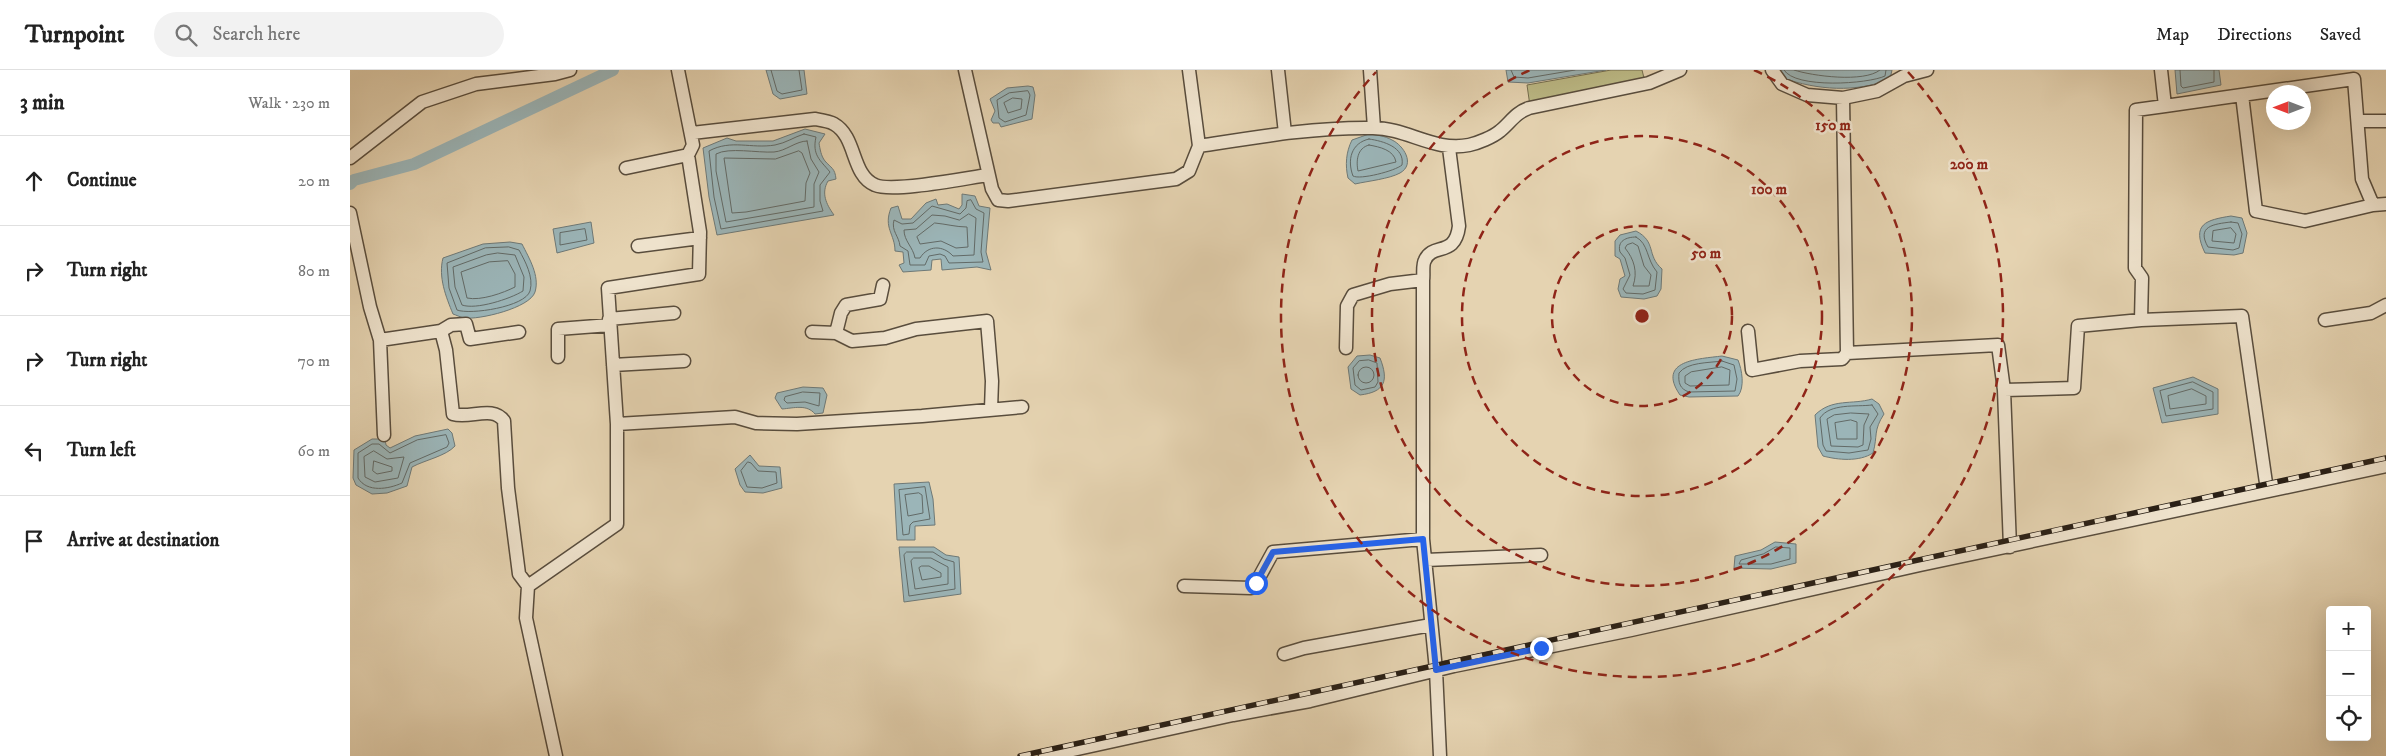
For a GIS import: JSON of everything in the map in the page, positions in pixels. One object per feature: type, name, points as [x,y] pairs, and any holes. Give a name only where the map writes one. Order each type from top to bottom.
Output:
[{"type":"street","points":[[350,158],[422,102],[476,84],[555,74],[570,70]]},
{"type":"street","points":[[626,168],[688,154],[694,146],[678,70]]},
{"type":"street","points":[[965,70],[992,189],[998,200],[1008,201],[1176,179],[1189,172],[1200,146],[1189,70]]},
{"type":"street","points":[[1278,70],[1285,133]]},
{"type":"street","points":[[1370,70],[1374,128]]},
{"type":"street","points":[[1200,146],[1285,133],[1374,128],[1396,130],[1450,148],[1471,144],[1499,132],[1517,112],[1649,83],[1680,70]]},
{"type":"street","points":[[1772,70],[1782,84],[1807,94],[1843,98],[1877,91],[1903,73],[1927,70]]},
{"type":"street","points":[[2161,70],[2164,106]]},
{"type":"street","points":[[2141,320],[2142,278],[2135,268],[2136,110],[2242,95],[2353,74],[2362,179],[2380,204],[2305,221],[2256,211],[2242,95]]},
{"type":"street","points":[[1748,331],[1752,370],[1800,361],[1842,359],[1847,353],[1843,98]]},
{"type":"street","points":[[692,133],[815,119],[833,123],[847,135],[864,177],[875,186],[894,188],[988,175]]},
{"type":"street","points":[[2358,121],[2386,121]]},
{"type":"street","points":[[1440,756],[1436,670],[1423,539],[1423,280],[1425,260],[1432,253],[1452,244],[1457,239],[1459,226],[1450,148]]},
{"type":"street","points":[[528,586],[617,524],[617,424],[608,288],[699,274],[700,238],[696,195],[688,154]]},
{"type":"street","points":[[350,213],[370,307],[380,340],[384,435]]},
{"type":"street","points":[[638,246],[700,238]]},
{"type":"street","points":[[1346,348],[1347,306],[1353,295],[1390,284],[1423,280]]},
{"type":"street","points":[[836,334],[841,313],[846,305],[880,299],[883,285]]},
{"type":"street","points":[[2325,320],[2371,313],[2386,305]]},
{"type":"street","points":[[558,357],[558,329],[674,313]]},
{"type":"street","points":[[2004,390],[2074,388],[2078,326],[2141,320],[2242,316],[2267,490]]},
{"type":"street","points":[[812,332],[836,334],[852,341],[885,338],[916,329],[987,321],[992,381],[991,409]]},
{"type":"street","points":[[380,340],[441,331],[451,325],[466,324],[470,339],[519,332]]},
{"type":"street","points":[[441,331],[446,350],[453,414],[460,416],[494,413],[501,416],[504,422],[508,488],[518,574],[528,586],[526,618],[556,756]]},
{"type":"street","points":[[1847,353],[1998,345],[2004,390],[2010,546]]},
{"type":"street","points":[[613,365],[684,361]]},
{"type":"street","points":[[617,424],[735,417],[756,423],[797,424],[1022,407]]},
{"type":"street","points":[[1045,756],[1233,715],[1310,701],[1436,670],[2267,490],[2386,466]]},
{"type":"street","points":[[1184,586],[1251,588],[1256,583],[1273,552],[1423,539]]},
{"type":"street","points":[[1426,560],[1540,555]]},
{"type":"street","points":[[1284,654],[1304,648],[1431,626]]},
{"type":"shaded area","points":[[1611,70],[1642,70],[1645,82],[1530,106],[1527,85]]},
{"type":"water","points":[[766,70],[804,70],[807,94],[780,99],[773,94]]},
{"type":"water","points":[[1506,70],[1606,70],[1528,83],[1508,82]]},
{"type":"water","points":[[1779,70],[1892,70],[1890,79],[1864,86],[1836,88],[1809,85],[1783,78]]},
{"type":"water","points":[[2175,70],[2219,70],[2221,85],[2177,94]]},
{"type":"water","points":[[1033,87],[1035,95],[1032,119],[1001,127],[999,123],[993,123],[991,120],[995,111],[990,99],[1007,88]]},
{"type":"water","points":[[805,129],[825,134],[819,143],[823,157],[834,170],[836,179],[828,181],[825,190],[827,203],[834,215],[717,235],[709,197],[703,148],[727,138],[736,141],[773,141]]},
{"type":"water","points":[[1369,134],[1396,142],[1404,150],[1407,165],[1405,169],[1395,175],[1355,184],[1348,178],[1347,173],[1348,149],[1352,140]]},
{"type":"water","points":[[962,194],[975,196],[979,206],[990,208],[986,252],[991,270],[977,267],[942,270],[941,259],[932,260],[931,270],[903,272],[899,265],[904,263],[903,252],[895,251],[888,221],[891,208],[898,206],[902,219],[911,219],[926,203],[936,199],[938,205],[947,204],[959,209],[962,205]]},
{"type":"water","points":[[2231,216],[2242,218],[2247,233],[2243,253],[2234,255],[2205,253],[2200,236],[2200,230],[2203,225],[2214,219]]},
{"type":"water","points":[[591,222],[594,243],[557,253],[553,229]]},
{"type":"water","points":[[1636,231],[1647,240],[1654,259],[1662,269],[1661,289],[1657,296],[1644,299],[1621,297],[1618,289],[1620,279],[1625,276],[1620,259],[1615,256],[1615,241],[1620,235]]},
{"type":"water","points":[[510,242],[522,244],[533,267],[536,286],[531,298],[514,308],[492,315],[464,318],[453,314],[442,280],[443,258],[483,244]]},
{"type":"water","points":[[1370,355],[1380,358],[1384,373],[1383,384],[1375,391],[1360,395],[1351,389],[1348,367],[1357,356]]},
{"type":"water","points":[[1722,356],[1738,360],[1742,373],[1742,388],[1738,396],[1689,397],[1680,395],[1674,383],[1673,375],[1677,368],[1692,360]]},
{"type":"water","points":[[2193,377],[2218,389],[2218,414],[2162,423],[2153,388]]},
{"type":"water","points":[[803,387],[823,388],[827,395],[823,413],[815,414],[804,408],[782,409],[775,398],[777,393]]},
{"type":"water","points":[[1872,399],[1879,404],[1884,414],[1877,429],[1873,453],[1861,458],[1848,459],[1823,456],[1818,447],[1815,415],[1828,406],[1835,404]]},
{"type":"water","points":[[448,429],[452,433],[455,446],[441,455],[412,467],[407,486],[387,493],[372,494],[356,485],[353,478],[354,450],[372,439],[385,439],[386,445],[390,448],[415,436]]},
{"type":"water","points":[[750,455],[759,466],[780,467],[782,488],[763,493],[745,492],[740,485],[735,469]]},
{"type":"water","points":[[929,482],[933,499],[935,525],[915,526],[915,540],[897,540],[894,484]]},
{"type":"water","points":[[1775,542],[1796,544],[1796,563],[1771,569],[1734,568],[1735,556],[1761,550]]},
{"type":"water","points":[[899,547],[934,547],[946,555],[959,557],[961,594],[904,602]]},
{"type":"waterway","points":[[350,184],[354,180],[414,164],[613,70]]},
{"type":"railway","points":[[1020,756],[2386,458]]},
{"type":"route","points":[[1256,583],[1273,552],[1423,539],[1436,670],[1541,648]]}]
